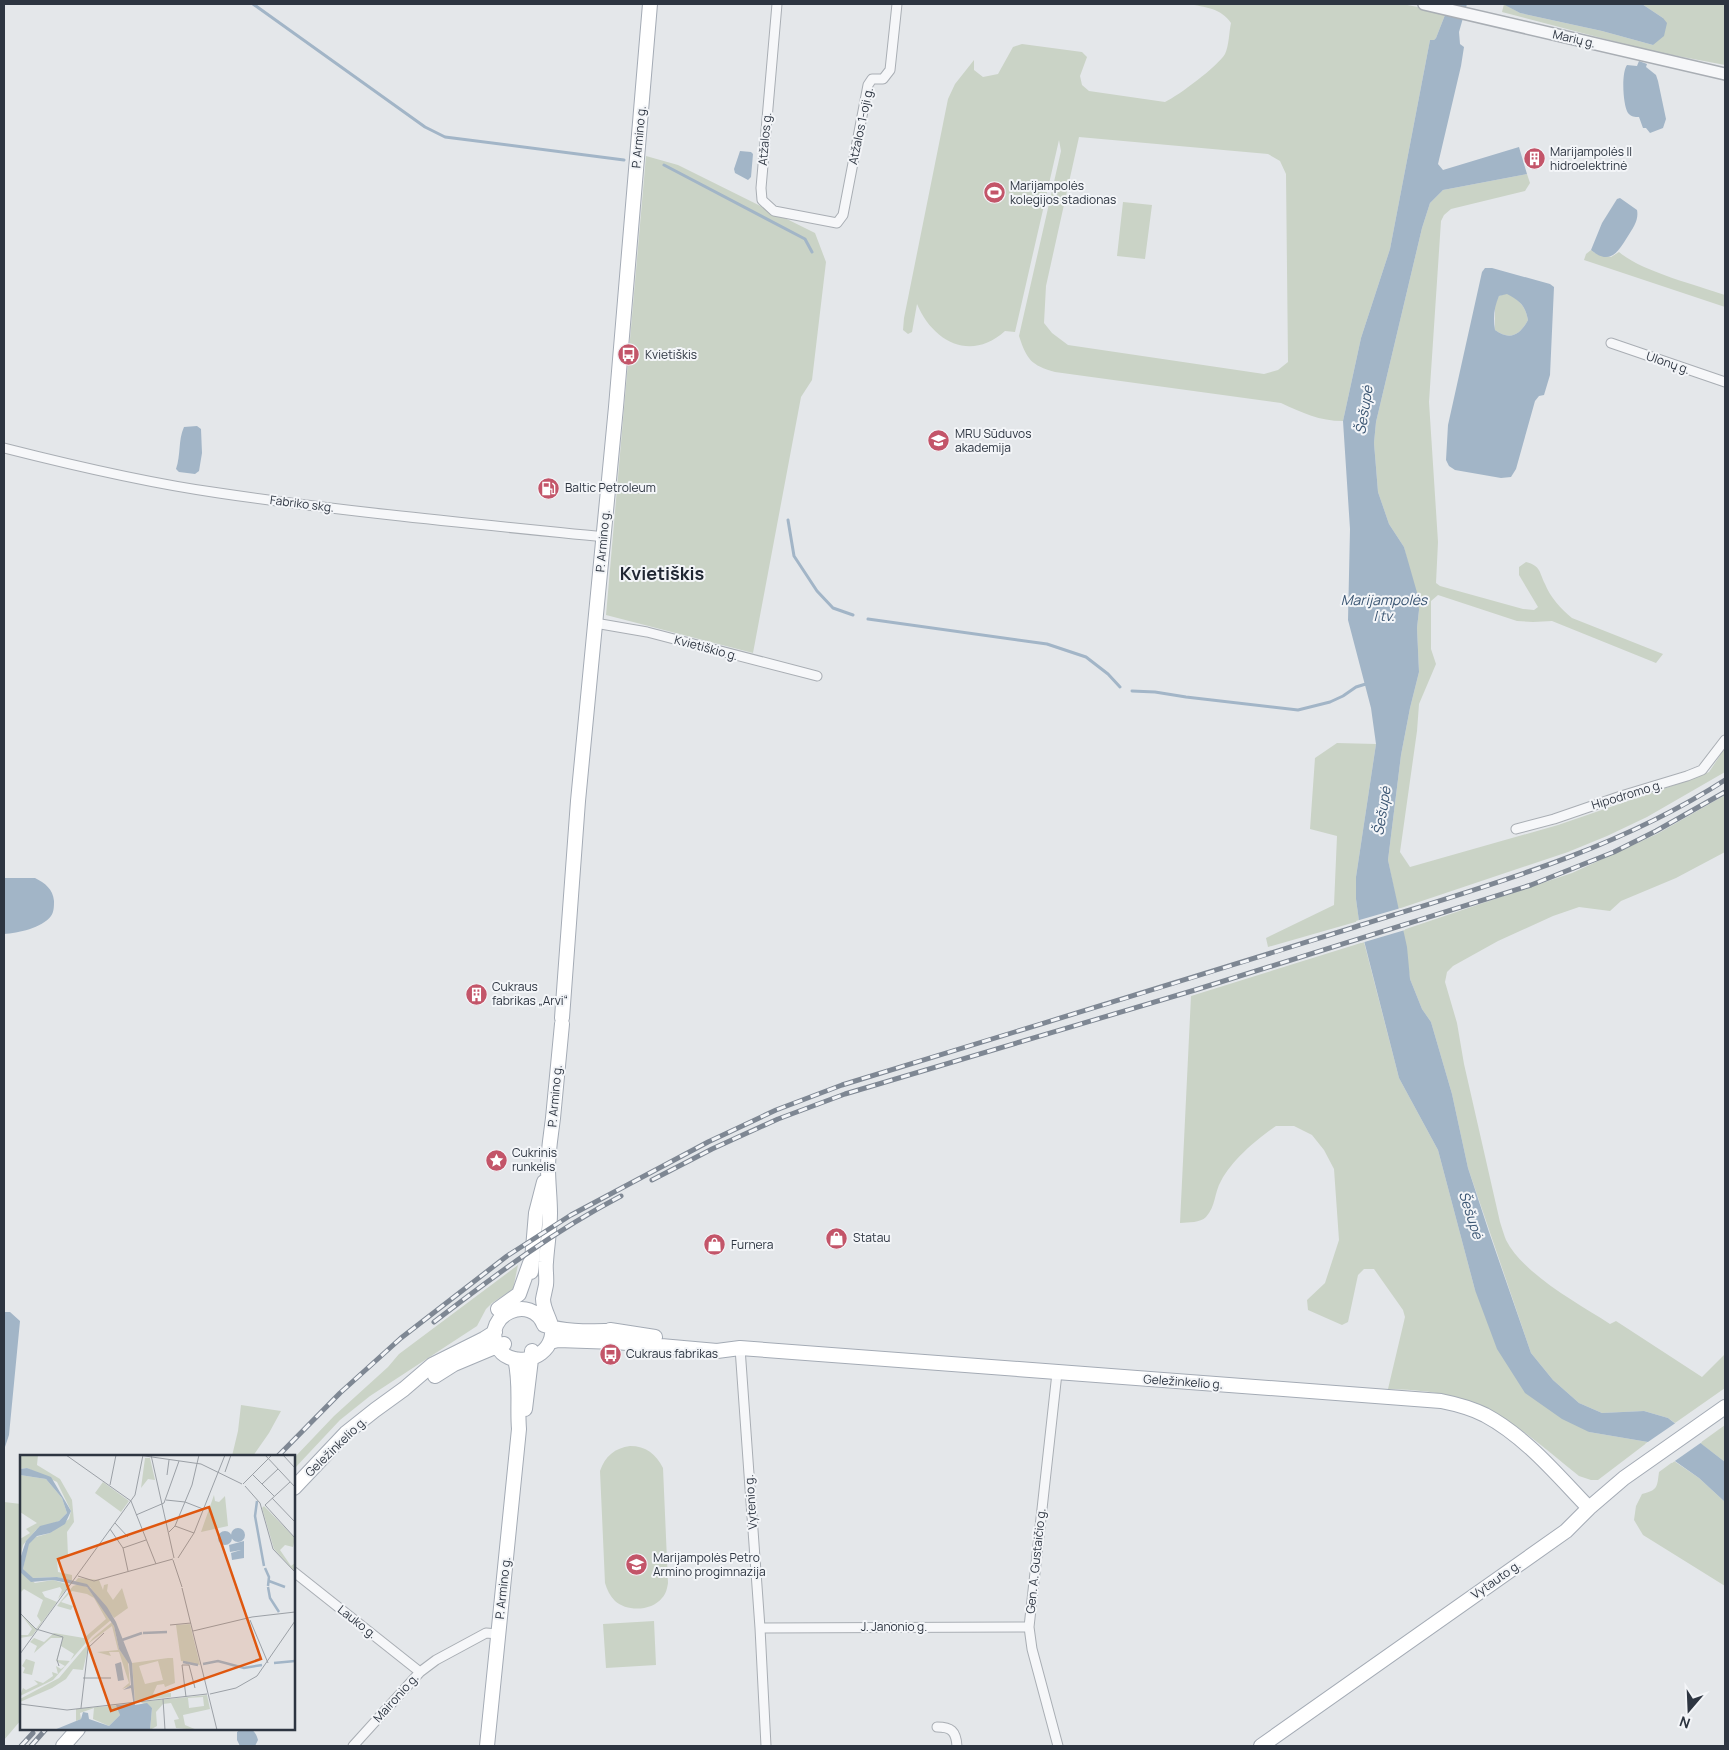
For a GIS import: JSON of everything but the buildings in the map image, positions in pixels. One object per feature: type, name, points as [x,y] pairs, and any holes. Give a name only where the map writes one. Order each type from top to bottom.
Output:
[{"type":"main road","name":"P. Armino g.","points":[[534,1312],[545,1265],[550,1215],[548,1167],[562,1021],[578,800],[604,537],[650,4]]},
{"type":"main road","name":"P. Armino g.","points":[[520,1308],[531,1280],[530,1263],[536,1213],[548,1167]]},
{"type":"main road","points":[[433,1370],[447,1351],[480,1334],[496,1310],[516,1297],[523,1287],[530,1263]]},
{"type":"main road","name":"P. Armino g.","points":[[545,1265],[546,1283],[543,1304],[552,1333],[550,1342]]},
{"type":"main road","points":[[503,1348],[496,1325],[502,1316],[511,1310],[520,1308],[534,1312],[548,1323],[542,1340],[532,1354]]},
{"type":"main road","name":"Geležinkelio g.","points":[[548,1323],[580,1330],[617,1331],[661,1338],[717,1341],[740,1348]]},
{"type":"main road","name":"Geležinkelio g.","points":[[295,1487],[346,1433],[404,1389],[433,1370],[484,1339],[503,1348],[495,1354],[457,1369],[433,1370]]},
{"type":"main road","name":"Geležinkelio g.","points":[[550,1342],[558,1340],[616,1342],[717,1350],[740,1348],[1441,1401],[1484,1415],[1514,1434],[1589,1508]]},
{"type":"main road","points":[[503,1348],[532,1354],[543,1352],[550,1342]]},
{"type":"main road","points":[[503,1348],[506,1344],[532,1354]]},
{"type":"main road","name":"P. Armino g.","points":[[503,1348],[518,1370],[517,1407],[519,1429]]},
{"type":"main road","name":"P. Armino g.","points":[[487,1746],[519,1429],[525,1408],[532,1354]]},
{"type":"main road","name":"Vytauto g.","points":[[1261,1746],[1566,1531],[1624,1478],[1725,1407]]},
{"type":"main road","points":[[64,1746],[77,1730]]},
{"type":"street","name":"Atžalos g.","points":[[777,4],[761,188],[762,200],[774,211],[831,223]]},
{"type":"street","name":"Atžalos 1-oji g.","points":[[831,223],[836,223],[843,215],[868,85],[872,79],[883,79],[890,70],[897,4]]},
{"type":"street","name":"Marių g.","points":[[1424,4],[1725,74]]},
{"type":"street","name":"Ulonų g.","points":[[1611,343],[1725,382]]},
{"type":"street","name":"Fabriko skg.","points":[[4,448],[59,463],[217,493],[397,517],[604,537]]},
{"type":"street","name":"Kvietiškio g.","points":[[595,623],[647,632],[817,676]]},
{"type":"street","name":"Hipodromo g.","points":[[1516,829],[1554,819],[1702,770],[1725,740]]},
{"type":"street","name":"Vytenio g.","points":[[740,1348],[760,1628],[766,1746]]},
{"type":"street","name":"Gen. A. Gustaičio g.","points":[[1057,1372],[1028,1627],[1058,1746]]},
{"type":"street","name":"Lauko g.","points":[[295,1573],[420,1672]]},
{"type":"street","name":"J. Janonio g.","points":[[760,1628],[1028,1627]]},
{"type":"street","name":"Maironio g.","points":[[353,1746],[420,1672],[436,1660],[486,1633],[498,1634]]},
{"type":"street","points":[[937,1727],[947,1727],[952,1731],[957,1746]]},
{"type":"shaded area","points":[[1188,4],[1402,4],[1439,11],[1439,14],[1445,15],[1436,38],[1430,40],[1390,249],[1361,338],[1343,421],[1319,418],[1281,403],[1055,372],[1035,364],[1025,351],[1019,336],[1061,151],[1059,140],[1015,332],[1005,331],[992,340],[979,345],[966,346],[954,343],[933,329],[917,304],[912,332],[908,334],[903,330],[948,99],[955,84],[974,60],[974,70],[983,77],[998,74],[1013,47],[1022,44],[1082,52],[1087,57],[1080,76],[1082,85],[1089,91],[1165,102],[1188,87],[1221,59],[1225,54],[1228,43],[1231,23],[1227,18],[1217,11],[1206,7]],"holes":[[[1079,137],[1268,154],[1280,161],[1286,174],[1288,362],[1278,370],[1264,374],[1068,345],[1052,333],[1044,323],[1046,286]]]},
{"type":"shaded area","points":[[1504,4],[1520,13],[1602,31],[1653,45],[1663,18],[1642,4],[1725,4],[1725,65],[1651,51],[1502,12]]},
{"type":"shaded area","points":[[646,156],[678,165],[815,233],[826,262],[812,380],[801,397],[753,653],[606,615]]},
{"type":"shaded area","points":[[1527,174],[1530,183],[1525,191],[1451,209],[1444,215],[1441,221],[1429,402],[1438,542],[1436,583],[1440,586],[1523,609],[1534,610],[1538,607],[1519,575],[1519,567],[1526,562],[1537,568],[1553,598],[1572,618],[1663,654],[1656,663],[1552,621],[1517,621],[1438,595],[1431,601],[1431,649],[1436,664],[1419,704],[1400,852],[1410,867],[1558,825],[1709,772],[1725,748],[1725,772],[1647,817],[1607,836],[1568,852],[1398,909],[1388,860],[1401,755],[1419,672],[1417,628],[1419,610],[1404,547],[1389,524],[1378,492],[1374,443],[1376,422],[1422,228],[1430,203],[1443,190]]},
{"type":"shaded area","points":[[1123,202],[1152,205],[1145,259],[1117,256]]},
{"type":"shaded area","points":[[1591,250],[1595,253],[1611,257],[1619,252],[1629,259],[1655,271],[1725,295],[1725,307],[1584,260],[1586,254]]},
{"type":"shaded area","points":[[1507,293],[1521,304],[1528,320],[1518,333],[1510,336],[1495,330],[1495,304],[1499,296]]},
{"type":"shaded area","points":[[1337,743],[1376,744],[1356,877],[1359,921],[1268,947],[1266,938],[1334,905],[1337,836],[1310,829],[1315,758]]},
{"type":"shaded area","points":[[1725,795],[1725,852],[1676,878],[1621,901],[1610,911],[1579,907],[1553,916],[1498,941],[1453,966],[1447,972],[1445,982],[1457,1023],[1464,1064],[1500,1222],[1506,1240],[1514,1253],[1538,1276],[1568,1297],[1610,1324],[1616,1321],[1702,1377],[1725,1354],[1725,1388],[1675,1423],[1668,1418],[1644,1411],[1602,1413],[1579,1403],[1553,1380],[1531,1353],[1468,1168],[1452,1094],[1431,1022],[1422,1009],[1410,979],[1403,930],[1572,873],[1657,834]]},
{"type":"shaded area","points":[[1364,942],[1399,1078],[1438,1150],[1475,1290],[1589,1432],[1648,1442],[1598,1480],[1579,1476],[1524,1432],[1477,1404],[1453,1396],[1414,1390],[1388,1389],[1405,1317],[1403,1310],[1374,1269],[1364,1269],[1358,1275],[1348,1322],[1342,1325],[1308,1310],[1307,1300],[1325,1283],[1339,1240],[1334,1169],[1324,1150],[1312,1135],[1294,1126],[1276,1126],[1253,1144],[1232,1165],[1221,1181],[1212,1208],[1206,1217],[1198,1221],[1180,1223],[1191,996]]},
{"type":"shaded area","points":[[518,1265],[513,1289],[486,1309],[477,1326],[370,1396],[340,1420],[295,1468],[295,1457],[334,1416],[388,1367],[399,1354]]},
{"type":"shaded area","points":[[241,1405],[281,1411],[254,1455],[232,1455],[238,1431]]},
{"type":"shaded area","points":[[1725,1425],[1725,1462],[1700,1443]]},
{"type":"shaded area","points":[[630,1446],[646,1449],[657,1459],[663,1468],[668,1583],[664,1595],[658,1602],[646,1608],[620,1605],[609,1593],[605,1583],[600,1471],[611,1454]]},
{"type":"shaded area","points":[[1674,1461],[1699,1478],[1725,1502],[1725,1586],[1643,1535],[1634,1520],[1636,1506],[1642,1494],[1656,1487],[1659,1472]]},
{"type":"shaded area","points":[[4,1502],[20,1504],[20,1721],[4,1740]]},
{"type":"shaded area","points":[[654,1621],[656,1665],[606,1668],[603,1624]]},
{"type":"water","name":"Marijampolės I tv.","points":[[1447,4],[1467,4],[1459,32],[1460,44],[1464,47],[1461,66],[1438,164],[1443,170],[1519,147],[1527,174],[1443,190],[1430,203],[1422,228],[1376,422],[1374,443],[1378,492],[1389,524],[1404,547],[1418,596],[1419,610],[1417,628],[1419,672],[1401,755],[1388,860],[1407,947],[1410,979],[1422,1009],[1431,1022],[1452,1094],[1468,1168],[1531,1353],[1553,1380],[1579,1403],[1602,1413],[1644,1411],[1668,1418],[1725,1462],[1725,1502],[1699,1478],[1648,1442],[1589,1432],[1562,1419],[1525,1393],[1497,1349],[1475,1290],[1438,1150],[1399,1078],[1359,921],[1356,877],[1376,744],[1371,708],[1348,620],[1350,529],[1343,421],[1361,338],[1390,249],[1430,40],[1436,38]]},
{"type":"water","points":[[1503,4],[1642,4],[1663,18],[1667,23],[1664,36],[1653,45],[1602,31],[1520,13]]},
{"type":"water","points":[[1639,61],[1647,64],[1646,67],[1656,75],[1666,119],[1663,128],[1650,133],[1646,128],[1643,128],[1639,117],[1628,113],[1625,104],[1623,82],[1625,69],[1627,65],[1637,66]]},
{"type":"water","points":[[740,151],[753,154],[751,177],[748,180],[735,173],[734,169]]},
{"type":"water","points":[[1620,198],[1637,210],[1636,221],[1617,252],[1608,257],[1603,257],[1591,250],[1602,223],[1617,199]]},
{"type":"water","points":[[1485,268],[1492,268],[1550,284],[1554,287],[1550,375],[1544,395],[1539,396],[1535,401],[1516,469],[1511,477],[1501,478],[1455,470],[1449,466],[1446,460],[1448,425],[1482,272]],"holes":[[[1507,294],[1519,301],[1528,320],[1518,333],[1510,336],[1495,330],[1494,317],[1499,296]]]},
{"type":"water","points":[[197,426],[201,429],[202,453],[199,471],[195,474],[179,472],[176,469],[184,427]]},
{"type":"water","points":[[4,878],[35,878],[45,884],[52,893],[54,909],[52,914],[47,920],[36,927],[4,934]]},
{"type":"water","points":[[4,1312],[10,1312],[20,1321],[9,1435],[4,1450]]},
{"type":"water","points":[[240,1730],[250,1730],[254,1732],[258,1740],[255,1746],[240,1746],[237,1740],[237,1732]]},
{"type":"pier","points":[[1401,908],[1405,930],[1361,943],[1356,921]]},
{"type":"pier","points":[[1677,1422],[1702,1442],[1672,1463],[1645,1444]]},
{"type":"waterway","points":[[253,4],[425,127],[445,137],[624,160]]},
{"type":"waterway","points":[[664,165],[805,239],[812,252]]},
{"type":"waterway","points":[[788,520],[794,556],[817,591],[833,608],[853,615]]},
{"type":"waterway","points":[[868,619],[1047,644],[1086,657],[1108,674],[1120,687]]},
{"type":"waterway","points":[[1132,691],[1155,692],[1298,710],[1330,702],[1356,687],[1369,683]]},
{"type":"railway","points":[[279,1455],[340,1393],[401,1338],[507,1256],[571,1215],[708,1142],[776,1110],[842,1085],[1227,967],[1545,866],[1637,828],[1682,806],[1725,780]]},
{"type":"railway","points":[[652,1180],[712,1149],[778,1119],[845,1094],[1195,990],[1531,885],[1614,852],[1725,792]]},
{"type":"railway","points":[[434,1322],[548,1239],[621,1196]]},
{"type":"railway","points":[[31,1746],[45,1730]]},
{"type":"railway","points":[[21,1746],[33,1733]]},
{"type":"place","name":"Marijampolės II hidroelektrinė","points":[[1534,159]]},
{"type":"place","name":"Marijampolės kolegijos stadionas","points":[[994,193]]},
{"type":"place","name":"Kvietiškis","points":[[629,355]]},
{"type":"place","name":"MRU Sūduvos akademija","points":[[939,441]]},
{"type":"place","name":"Baltic Petroleum","points":[[549,488]]},
{"type":"place","name":"Cukraus fabrikas „Arvi“","points":[[476,994]]},
{"type":"place","name":"Cukrinis runkelis","points":[[496,1160]]},
{"type":"place","name":"Statau","points":[[837,1238]]},
{"type":"place","name":"Furnera","points":[[715,1245]]},
{"type":"place","name":"Cukraus fabrikas","points":[[610,1354]]},
{"type":"place","name":"Marijampolės Petro Armino progimnazija","points":[[637,1565]]},
{"type":"district","name":"Kvietiškis","points":[[662,574]]},
{"type":"water label","name":"Šešupė","points":[[1364,410]]},
{"type":"water label","name":"Šešupė","points":[[1382,811]]},
{"type":"water label","name":"Šešupė","points":[[1471,1215]]}]
